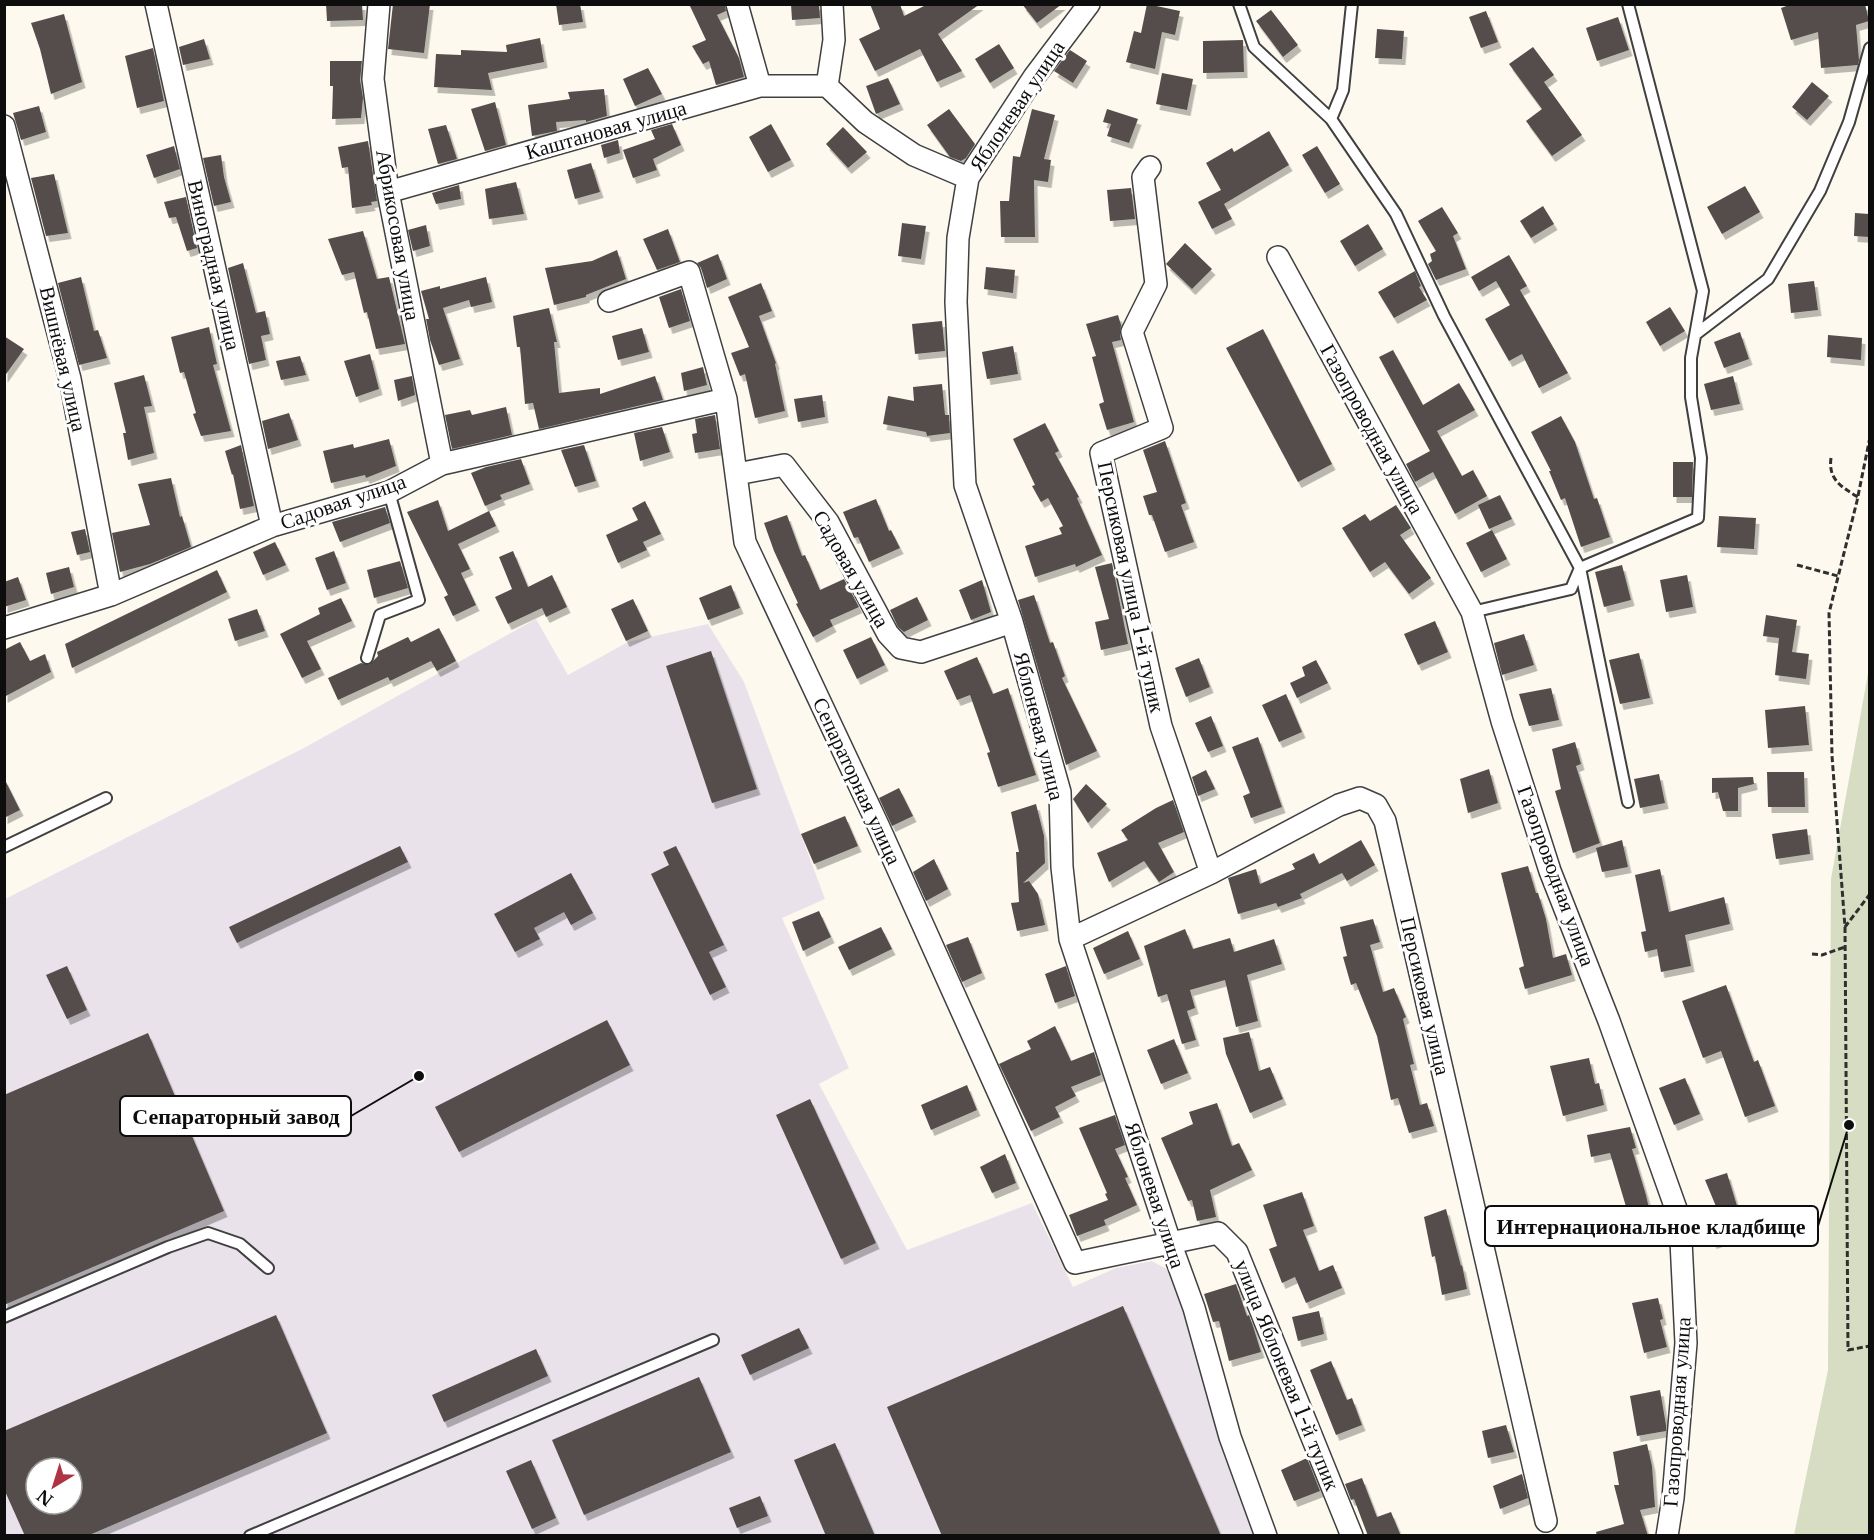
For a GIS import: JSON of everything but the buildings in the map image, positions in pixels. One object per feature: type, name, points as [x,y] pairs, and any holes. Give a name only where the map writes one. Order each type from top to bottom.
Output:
[{"type":"street","name":"Виноградная улица","points":[[156,4],[272,526]]},
{"type":"street","name":"Абрикосовая улица","points":[[379,4],[373,79],[388,192],[442,464]]},
{"type":"street","points":[[736,4],[760,86]]},
{"type":"street","points":[[832,4],[834,40],[827,86],[866,122],[914,155],[968,178]]},
{"type":"street","name":"Яблоневая улица","points":[[1089,4],[1034,77],[968,178],[958,238],[956,302],[965,485],[1012,622],[1060,792],[1062,867],[1070,939],[1194,1308],[1230,1437],[1266,1536]]},
{"type":"street","name":"Каштановая улица","points":[[388,192],[760,86],[827,86]]},
{"type":"street","name":"Вишнёвая улица","points":[[4,126],[70,379],[111,595]]},
{"type":"street","name":"Персиковая улица 1-й тупик","points":[[1150,166],[1143,177],[1156,284],[1132,332],[1162,428],[1101,453],[1161,726],[1211,873]]},
{"type":"street","name":"Газопроводная улица","points":[[1278,257],[1472,612],[1502,721],[1550,871],[1610,1021],[1680,1220],[1686,1343],[1673,1498],[1667,1536]]},
{"type":"street","name":"Сепараторная улица","points":[[609,301],[689,272],[726,399],[745,542],[873,815],[1075,1263],[1170,1242]]},
{"type":"street","name":"Садовая улица","points":[[4,628],[111,595],[272,526],[389,492],[442,464],[726,399]]},
{"type":"street","name":"Садовая улица","points":[[737,474],[784,465],[828,522],[888,634],[901,648],[921,652],[1012,622]]},
{"type":"street","name":"Персиковая улица","points":[[1070,939],[1211,873],[1339,805],[1360,798],[1376,805],[1384,821],[1546,1521]]},
{"type":"street","name":"улица Яблоневая 1-й тупик","points":[[1170,1242],[1218,1233],[1237,1252],[1352,1536]]},
{"type":"lane","points":[[1239,4],[1254,47],[1331,119],[1396,214],[1444,316],[1580,568],[1628,802]]},
{"type":"lane","points":[[1331,119],[1343,90],[1352,4]]},
{"type":"lane","points":[[1472,612],[1571,589],[1580,568],[1698,518],[1701,458],[1691,387],[1691,358],[1703,291],[1628,4]]},
{"type":"lane","points":[[1696,334],[1768,279],[1820,191],[1849,122],[1869,48]]},
{"type":"lane","points":[[367,658],[380,615],[420,600],[389,492]]},
{"type":"lane","points":[[4,847],[106,798]]},
{"type":"lane","points":[[4,1317],[168,1247],[207,1233],[240,1244],[268,1268]]},
{"type":"lane","points":[[250,1536],[713,1340]]},
{"type":"path","points":[[1869,437],[1858,497],[1829,613],[1832,756],[1845,927],[1848,1350],[1869,1346]]},
{"type":"path","points":[[1832,458],[1832,477],[1838,484],[1858,497]]},
{"type":"path","points":[[1797,565],[1838,576]]},
{"type":"path","points":[[1845,927],[1869,894]]},
{"type":"path","points":[[1812,954],[1822,955],[1845,947]]},
{"type":"shaded area","points":[[536,619],[568,675],[628,642],[708,624],[744,682],[825,899],[782,918],[849,1068],[819,1084],[907,1250],[1032,1203],[1073,1287],[1116,1268],[1152,1261],[1170,1271],[1256,1535],[5,1536],[5,899],[304,748]]},
{"type":"green space","points":[[1869,668],[1869,1535],[1794,1535],[1828,1370],[1831,879]]},
{"type":"place","name":"Сепараторный завод","points":[[419,1076]]},
{"type":"place","name":"Интернациональное кладбище","points":[[1849,1125]]}]
